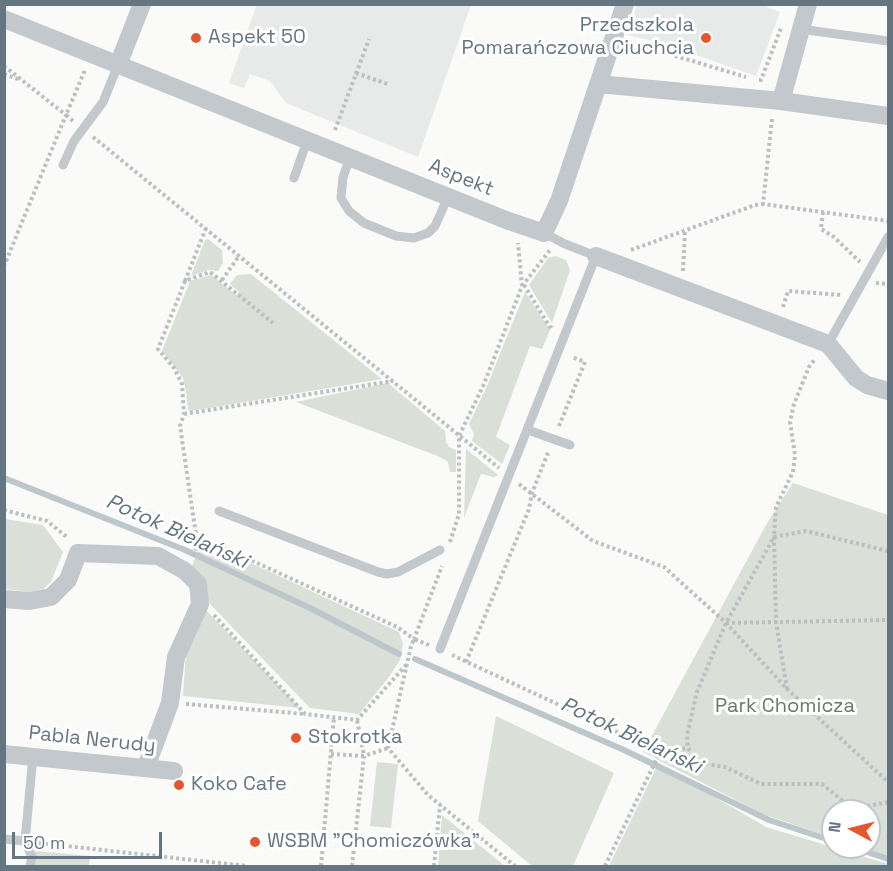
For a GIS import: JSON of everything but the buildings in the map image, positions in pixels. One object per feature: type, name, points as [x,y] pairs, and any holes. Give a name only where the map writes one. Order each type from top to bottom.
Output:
[{"type":"street","points":[[118,65],[142,4]]},
{"type":"street","points":[[547,241],[626,4]]},
{"type":"street","points":[[777,101],[794,27],[808,4]]},
{"type":"street","name":"Aspekt","points":[[4,19],[506,220],[547,241]]},
{"type":"street","points":[[598,84],[777,101],[888,116]]},
{"type":"street","name":"Aspekt","points":[[596,256],[828,344],[856,378],[867,385],[888,391]]},
{"type":"street","points":[[4,599],[29,601],[51,597],[68,580],[78,552],[158,556],[186,572],[198,584],[200,604],[176,657],[170,703],[146,768]]},
{"type":"street","name":"Pabla Nerudy","points":[[4,754],[174,771]]},
{"type":"lane","points":[[794,27],[888,41]]},
{"type":"lane","points":[[63,165],[74,141],[103,102],[118,65]]},
{"type":"lane","points":[[294,178],[307,141]]},
{"type":"lane","points":[[350,158],[343,177],[341,198],[349,211],[363,223],[396,236],[414,238],[428,233],[435,226],[448,197]]},
{"type":"lane","points":[[828,344],[888,237]]},
{"type":"lane","name":"Aspekt","points":[[547,241],[565,244],[596,256]]},
{"type":"lane","points":[[440,650],[596,256]]},
{"type":"lane","points":[[528,430],[570,445]]},
{"type":"lane","points":[[219,511],[387,574],[398,572],[441,550]]},
{"type":"lane","points":[[30,867],[32,857],[26,841],[33,756]]},
{"type":"lane","points":[[4,839],[26,841]]},
{"type":"path","points":[[623,40],[731,74],[761,80],[780,29],[794,27]]},
{"type":"path","points":[[334,130],[369,39]]},
{"type":"path","points":[[4,266],[92,54]]},
{"type":"path","points":[[4,66],[459,436],[593,541],[664,567],[726,623],[787,689],[888,782]]},
{"type":"path","points":[[356,73],[390,85]]},
{"type":"path","points":[[4,74],[22,80]]},
{"type":"path","points":[[763,204],[777,101]]},
{"type":"path","points":[[614,262],[623,253],[754,205],[763,204],[888,221]]},
{"type":"path","points":[[823,212],[821,230],[834,237],[869,271]]},
{"type":"path","points":[[206,228],[158,350],[179,375],[182,384],[184,414],[180,426],[196,535],[397,627],[414,639],[660,752],[688,748]]},
{"type":"path","points":[[682,274],[686,230]]},
{"type":"path","points":[[517,236],[523,286],[551,329],[555,319]]},
{"type":"path","points":[[450,544],[459,514],[459,436],[484,384],[523,286],[547,241]]},
{"type":"path","points":[[222,280],[239,256]]},
{"type":"path","points":[[185,281],[210,272],[273,323]]},
{"type":"path","points":[[781,314],[788,291],[855,296]]},
{"type":"path","points":[[787,689],[776,622],[774,537],[776,507],[793,472],[795,455],[790,422],[794,404],[808,367],[828,344]]},
{"type":"path","points":[[466,662],[529,509],[532,494],[585,362],[572,357],[576,346]]},
{"type":"path","points":[[184,414],[393,381]]},
{"type":"path","points":[[4,510],[46,521],[65,534],[78,552]]},
{"type":"path","points":[[774,537],[806,531],[888,551]]},
{"type":"path","points":[[197,548],[201,537]]},
{"type":"path","points":[[774,537],[726,623],[697,692],[687,735],[688,748],[702,763],[725,767],[761,784],[822,784],[849,806],[858,808],[888,802]]},
{"type":"path","points":[[388,748],[414,639],[442,563]]},
{"type":"path","points":[[200,599],[305,714]]},
{"type":"path","points":[[726,623],[888,620]]},
{"type":"path","points":[[357,720],[407,664]]},
{"type":"path","points":[[170,703],[357,720]]},
{"type":"path","points":[[321,867],[334,717]]},
{"type":"path","points":[[352,867],[364,756],[357,720]]},
{"type":"path","points":[[331,754],[364,756],[388,748]]},
{"type":"path","points":[[388,748],[428,795],[515,867]]},
{"type":"path","points":[[605,867],[660,752]]},
{"type":"path","points":[[434,867],[440,804]]},
{"type":"path","points":[[26,841],[247,867]]},
{"type":"shaded area","points":[[257,4],[471,5],[418,157],[286,103],[270,81],[250,74],[244,88],[229,83]]},
{"type":"shaded area","name":"Przedszkola Pomarańczowa Ciuchcia","points":[[760,4],[780,12],[756,76],[662,43],[627,35],[637,5]]},
{"type":"green space","points":[[208,239],[222,250],[223,263],[218,271],[209,270],[191,276],[205,240]]},
{"type":"green space","points":[[555,256],[566,260],[570,270],[552,323],[529,285],[548,258]]},
{"type":"green space","points":[[251,274],[382,379],[188,410],[183,378],[162,351],[190,281],[211,275],[236,295],[239,292],[230,284],[237,275]]},
{"type":"green space","points":[[525,292],[550,330],[542,349],[530,346],[496,437],[510,445],[502,464],[472,441],[474,434],[469,424]]},
{"type":"green space","points":[[388,383],[445,431],[446,442],[449,447],[456,450],[456,472],[450,472],[448,462],[440,457],[296,402]]},
{"type":"green space","points":[[466,449],[498,475],[494,477],[481,474],[464,518]]},
{"type":"green space","name":"Park Chomicza","points":[[793,483],[888,515],[888,857],[881,854],[881,799],[821,799],[821,834],[763,814],[643,752],[766,525]]},
{"type":"green space","points":[[5,519],[43,525],[63,552],[51,582],[43,589],[29,592],[5,589]]},
{"type":"green space","points":[[206,542],[399,632],[403,644],[400,660],[359,714],[310,708],[207,601],[191,568],[200,546]]},
{"type":"green space","points":[[206,610],[300,708],[183,696],[186,651]]},
{"type":"green space","points":[[496,716],[614,773],[573,866],[532,866],[478,821]]},
{"type":"green space","points":[[377,762],[398,764],[391,828],[370,826]]},
{"type":"green space","points":[[658,764],[766,827],[821,844],[821,859],[872,859],[888,864],[888,866],[609,866]]},
{"type":"green space","points":[[442,815],[505,866],[438,866]]},
{"type":"green space","points":[[35,851],[90,856],[89,866],[33,866]]},
{"type":"waterway","name":"Potok Bielański","points":[[4,478],[185,550],[310,608],[399,654]]},
{"type":"waterway","name":"Potok Bielański","points":[[415,659],[624,750],[769,820],[821,837]]},
{"type":"waterway","name":"Potok Bielański","points":[[881,857],[888,859]]},
{"type":"place","name":"Aspekt 50","points":[[196,38]]},
{"type":"place","name":"Przedszkola Pomarańczowa Ciuchcia","points":[[706,38]]},
{"type":"place","name":"Stokrotka","points":[[296,738]]},
{"type":"place","name":"Koko Cafe","points":[[179,785]]},
{"type":"place","name":"WSBM \"Chomiczówka\"","points":[[255,842]]}]
